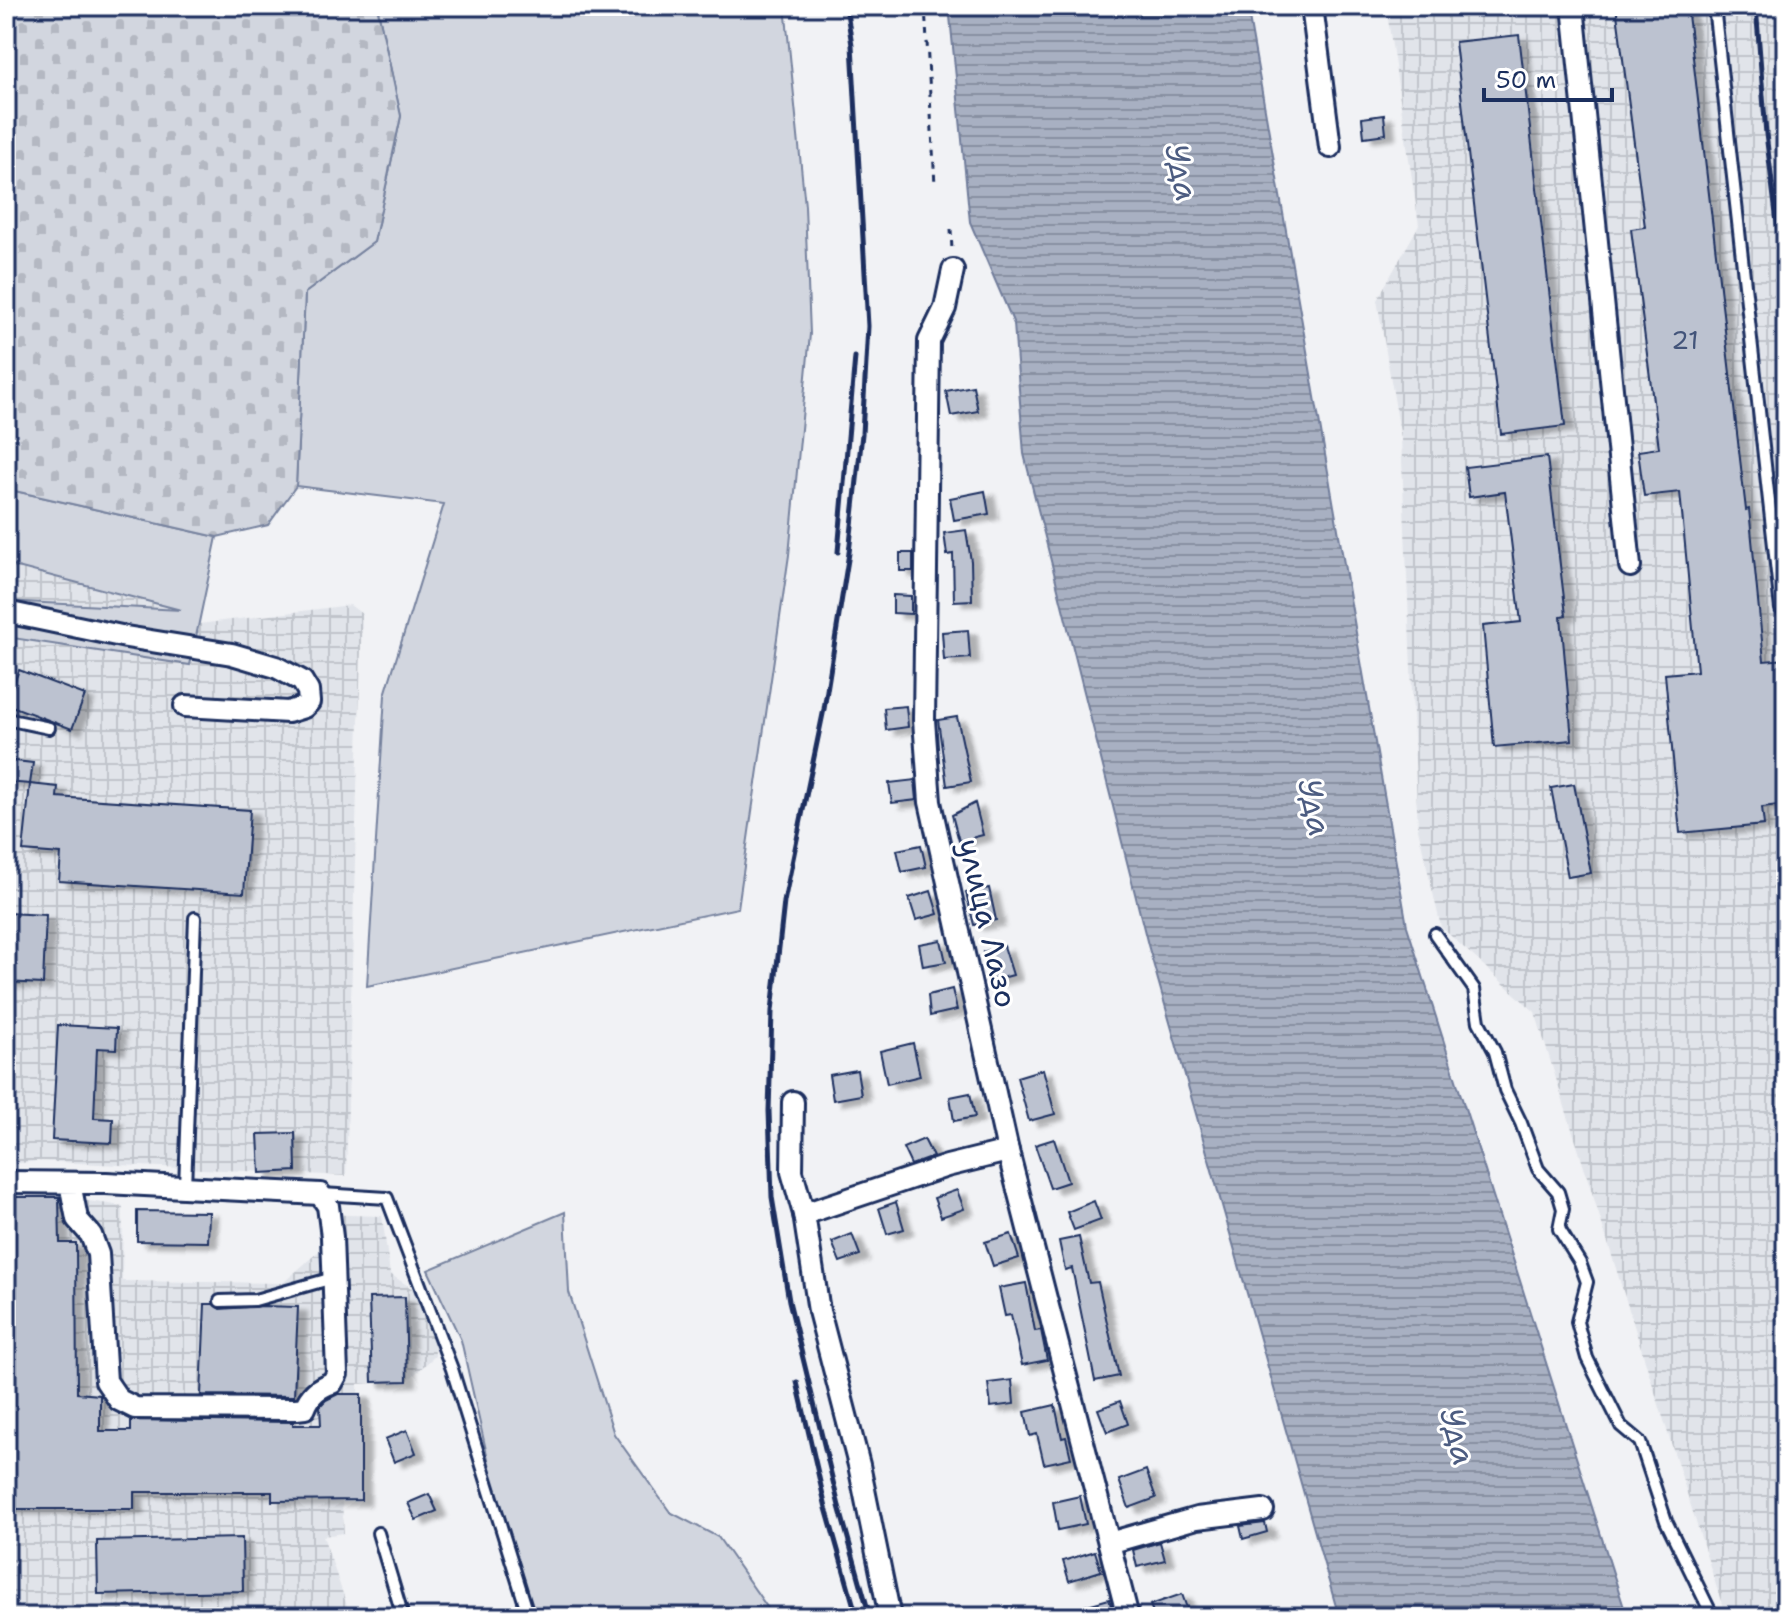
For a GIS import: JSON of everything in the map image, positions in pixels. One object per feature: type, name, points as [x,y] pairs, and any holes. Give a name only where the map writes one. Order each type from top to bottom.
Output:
[{"type":"street","points":[[1312,6],[1330,147]]},
{"type":"street","points":[[1573,6],[1630,566]]},
{"type":"street","name":"улица Лазо","points":[[953,270],[945,308],[929,341],[924,720],[930,802],[1008,1151],[1128,1617]]},
{"type":"street","points":[[6,612],[126,637],[232,654],[276,667],[302,681],[308,691],[309,702],[288,712],[185,706]]},
{"type":"street","points":[[793,1102],[792,1172],[804,1214],[819,1311],[859,1465],[890,1617]]},
{"type":"street","points":[[804,1214],[947,1166],[1008,1151]]},
{"type":"street","points":[[6,1182],[70,1183],[185,1187],[320,1194],[328,1206],[333,1278],[337,1374],[332,1383],[321,1386],[308,1399],[305,1408],[296,1409],[135,1408],[119,1400],[106,1381],[98,1254],[91,1235],[77,1219],[70,1183]]},
{"type":"street","points":[[1109,1543],[1197,1518],[1263,1510]]},
{"type":"lane","points":[[1714,6],[1781,609]]},
{"type":"lane","points":[[1773,526],[1786,525]]},
{"type":"lane","points":[[6,719],[49,728]]},
{"type":"lane","points":[[185,1187],[195,918]]},
{"type":"lane","points":[[1435,934],[1474,989],[1479,1022],[1495,1052],[1505,1090],[1538,1169],[1558,1192],[1563,1209],[1559,1229],[1580,1263],[1587,1282],[1577,1322],[1587,1358],[1621,1426],[1640,1442],[1666,1521],[1713,1617]]},
{"type":"lane","points":[[320,1194],[387,1198],[452,1369],[529,1617]]},
{"type":"lane","points":[[220,1301],[255,1300],[333,1278]]},
{"type":"lane","points":[[378,1533],[403,1617]]},
{"type":"path","points":[[925,6],[935,185]]},
{"type":"path","points":[[951,229],[953,270]]},
{"type":"shaded area","points":[[1386,6],[1786,6],[1786,1617],[1726,1617],[1535,1012],[1441,927],[1418,829],[1401,438],[1377,300],[1419,225]]},
{"type":"shaded area","points":[[6,564],[187,611],[6,601]]},
{"type":"shaded area","points":[[350,605],[362,614],[346,1176],[36,1161],[6,1165],[6,637],[189,665],[199,624]]},
{"type":"shaded area","points":[[6,1197],[60,1197],[123,1206],[122,1281],[283,1283],[319,1251],[319,1214],[382,1216],[390,1274],[434,1303],[435,1356],[407,1381],[358,1384],[361,1500],[342,1501],[344,1533],[323,1536],[351,1617],[95,1617],[92,1610],[6,1605]]},
{"type":"shaded area","points":[[6,1605],[93,1610],[95,1617],[6,1617]]},
{"type":"green space","points":[[6,6],[377,6],[401,116],[374,242],[305,293],[296,486],[268,525],[217,537],[6,489]]},
{"type":"green space","points":[[377,6],[785,6],[805,206],[810,334],[789,555],[738,908],[367,986],[385,695],[444,504],[296,486],[305,293],[374,242],[401,116]]},
{"type":"green space","points":[[6,489],[217,537],[190,665],[6,637],[6,601],[181,610],[6,564]]},
{"type":"green space","points":[[565,1212],[569,1292],[614,1434],[670,1512],[718,1537],[774,1617],[539,1617],[516,1582],[461,1340],[428,1270]]},
{"type":"water","name":"Уда","points":[[949,6],[1247,6],[1407,926],[1627,1617],[1339,1617],[1148,945],[1024,454],[1014,324],[970,222]]},
{"type":"building","points":[[1616,6],[1687,6],[1746,510],[1749,509],[1764,661],[1786,659],[1786,804],[1762,807],[1764,825],[1680,833],[1665,674],[1697,671],[1680,492],[1644,496],[1638,451],[1659,448],[1631,229],[1645,227]]},
{"type":"building","points":[[1519,35],[1565,426],[1501,434],[1455,42]]},
{"type":"building","points":[[1384,115],[1386,134],[1364,137],[1362,118]]},
{"type":"building","points":[[973,386],[978,411],[951,416],[946,391]]},
{"type":"building","points":[[1547,457],[1566,615],[1561,616],[1572,740],[1494,747],[1483,626],[1521,622],[1505,492],[1469,497],[1465,467]]},
{"type":"building","points":[[985,491],[989,514],[954,520],[950,498]]},
{"type":"building","points":[[966,530],[972,600],[954,601],[953,554],[947,555],[944,533]]},
{"type":"building","points":[[900,553],[913,553],[913,571],[900,571]]},
{"type":"building","points":[[893,595],[911,596],[911,614],[893,613]]},
{"type":"building","points":[[968,630],[970,658],[944,660],[942,632]]},
{"type":"building","points":[[19,670],[85,695],[72,729],[6,704]]},
{"type":"building","points":[[906,706],[908,727],[886,730],[884,708]]},
{"type":"building","points":[[957,717],[971,782],[947,786],[938,720]]},
{"type":"building","points":[[6,760],[33,763],[30,784],[6,782]]},
{"type":"building","points":[[915,780],[917,800],[892,803],[889,783]]},
{"type":"building","points":[[30,784],[58,787],[57,797],[250,810],[244,893],[59,881],[61,854],[23,851]]},
{"type":"building","points":[[1574,784],[1591,873],[1568,877],[1551,788]]},
{"type":"building","points":[[975,803],[983,835],[959,841],[952,815]]},
{"type":"building","points":[[921,845],[926,867],[902,872],[897,850]]},
{"type":"building","points":[[989,888],[996,920],[974,925],[966,893]]},
{"type":"building","points":[[931,891],[938,914],[916,920],[909,898]]},
{"type":"building","points":[[6,913],[46,915],[43,984],[6,982]]},
{"type":"building","points":[[941,940],[946,962],[923,966],[919,944]]},
{"type":"building","points":[[1004,946],[1013,975],[991,981],[983,952]]},
{"type":"building","points":[[952,989],[957,1010],[930,1016],[928,995]]},
{"type":"building","points":[[58,1025],[117,1028],[116,1049],[97,1048],[94,1118],[113,1119],[112,1143],[52,1140]]},
{"type":"building","points":[[913,1043],[920,1076],[887,1084],[880,1051]]},
{"type":"building","points":[[1043,1069],[1055,1114],[1029,1121],[1017,1077]]},
{"type":"building","points":[[857,1070],[861,1095],[833,1100],[829,1075]]},
{"type":"building","points":[[970,1093],[975,1117],[954,1121],[950,1097]]},
{"type":"building","points":[[295,1133],[296,1171],[260,1173],[258,1134]]},
{"type":"building","points":[[924,1139],[933,1157],[911,1165],[903,1148]]},
{"type":"building","points":[[1054,1139],[1068,1182],[1050,1188],[1035,1145]]},
{"type":"building","points":[[957,1190],[964,1209],[941,1217],[934,1198]]},
{"type":"building","points":[[6,1197],[59,1197],[60,1243],[76,1243],[77,1393],[100,1395],[100,1431],[131,1431],[131,1420],[321,1425],[320,1406],[326,1400],[338,1394],[361,1394],[361,1500],[272,1501],[272,1492],[134,1492],[134,1509],[6,1509]]},
{"type":"building","points":[[1094,1201],[1101,1220],[1074,1230],[1067,1212]]},
{"type":"building","points":[[896,1202],[904,1229],[887,1234],[879,1208]]},
{"type":"building","points":[[137,1211],[209,1212],[208,1242],[137,1241]]},
{"type":"building","points":[[852,1234],[860,1255],[840,1262],[832,1242]]},
{"type":"building","points":[[1011,1234],[1019,1258],[993,1266],[985,1242]]},
{"type":"building","points":[[1079,1237],[1089,1283],[1098,1282],[1119,1376],[1095,1381],[1072,1268],[1065,1270],[1059,1241]]},
{"type":"building","points":[[1026,1283],[1035,1331],[1041,1330],[1047,1360],[1022,1365],[1011,1315],[1005,1316],[999,1288]]},
{"type":"building","points":[[405,1297],[407,1381],[372,1382],[369,1298]]},
{"type":"building","points":[[205,1304],[213,1304],[220,1309],[298,1307],[294,1396],[201,1395]]},
{"type":"building","points":[[1012,1380],[1014,1404],[991,1407],[988,1383]]},
{"type":"building","points":[[1120,1401],[1128,1424],[1107,1432],[1098,1409]]},
{"type":"building","points":[[1055,1405],[1062,1438],[1066,1437],[1071,1458],[1044,1464],[1037,1434],[1030,1436],[1025,1412]]},
{"type":"building","points":[[407,1430],[416,1453],[394,1462],[385,1439]]},
{"type":"building","points":[[1146,1470],[1156,1498],[1129,1508],[1119,1480]]},
{"type":"building","points":[[429,1494],[437,1511],[416,1520],[408,1503]]},
{"type":"building","points":[[1080,1496],[1086,1524],[1058,1530],[1053,1502]]},
{"type":"building","points":[[1265,1523],[1267,1532],[1243,1539],[1240,1526]]},
{"type":"building","points":[[242,1538],[243,1591],[98,1594],[97,1541]]},
{"type":"building","points":[[1160,1542],[1165,1560],[1137,1567],[1133,1550]]},
{"type":"building","points":[[1095,1551],[1101,1571],[1069,1581],[1063,1561]]},
{"type":"building","points":[[1182,1594],[1190,1617],[1155,1617],[1150,1605]]},
{"type":"building","points":[[1109,1599],[1114,1617],[1059,1617],[1059,1613]]},
{"type":"railway","points":[[846,6],[852,45],[868,326],[862,434],[849,553],[824,709],[784,902],[772,1011],[769,1111],[772,1197],[789,1301],[839,1506],[870,1617]]},
{"type":"railway","points":[[1756,6],[1766,134],[1786,295]]},
{"type":"railway","points":[[838,552],[855,357]]},
{"type":"railway","points":[[797,1382],[826,1508],[857,1617]]}]
